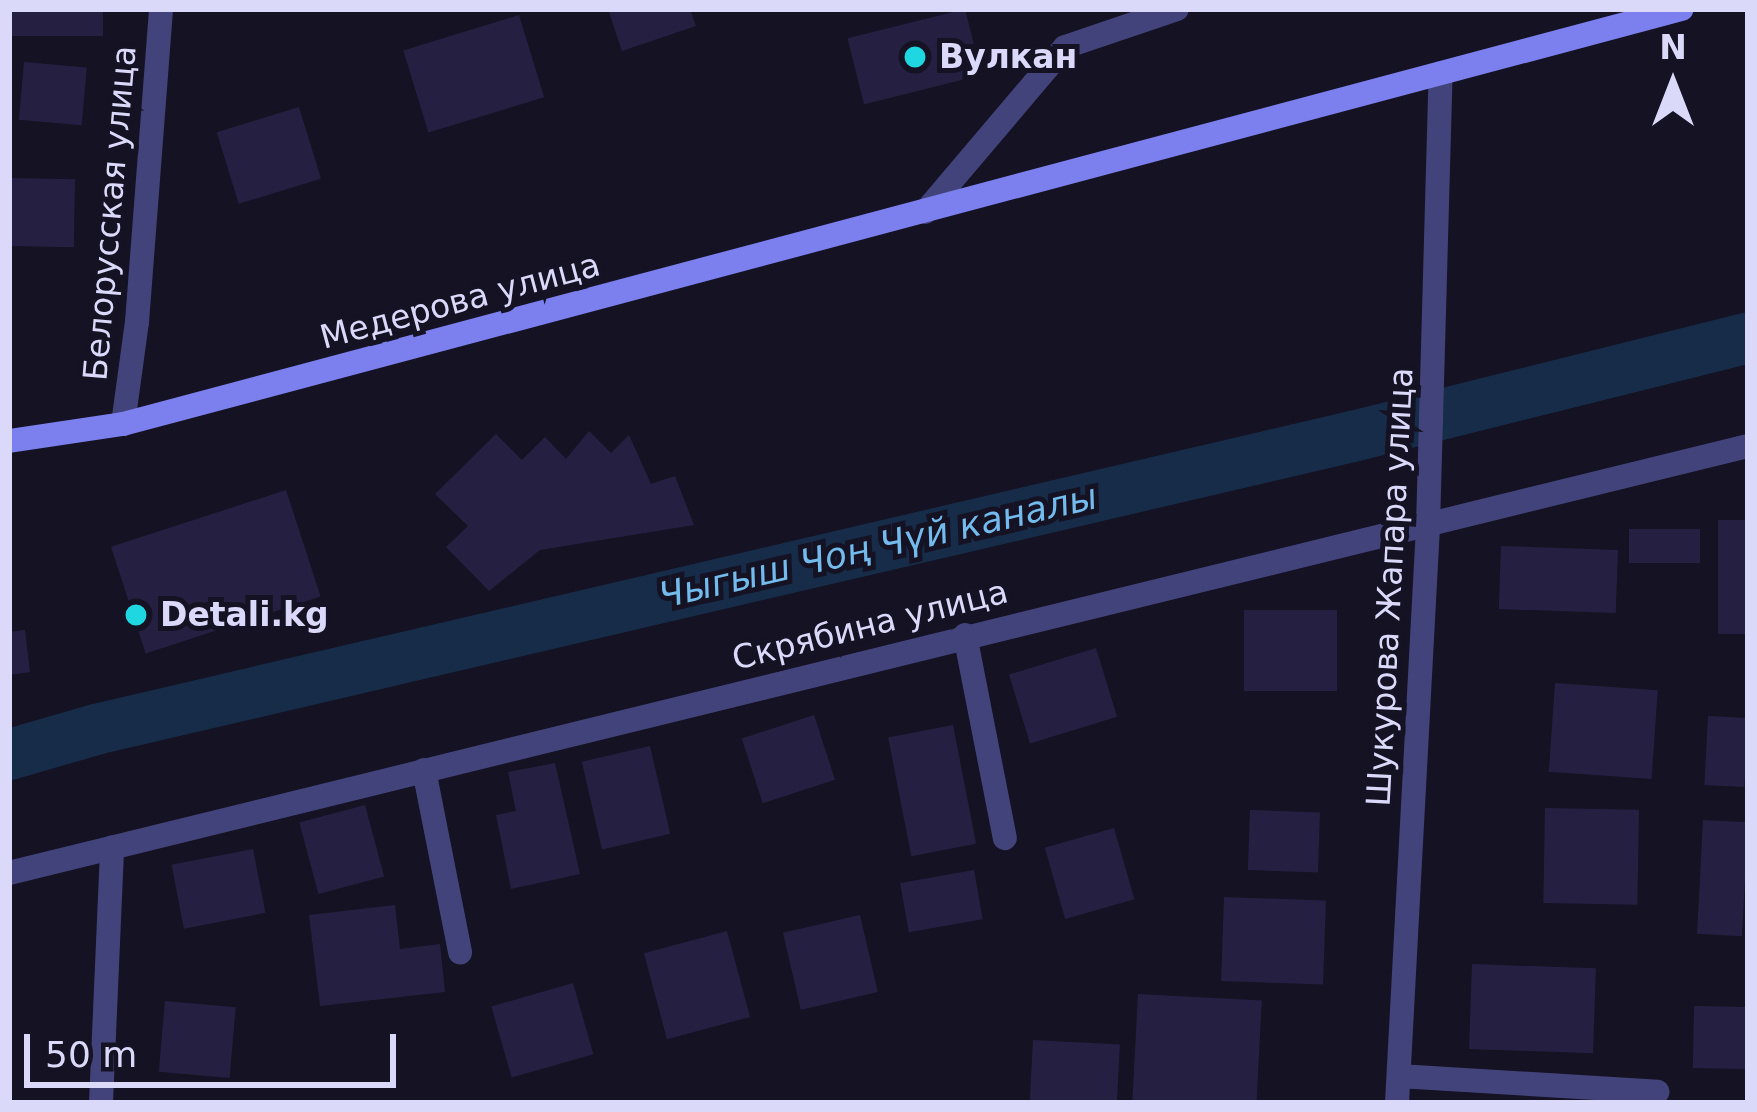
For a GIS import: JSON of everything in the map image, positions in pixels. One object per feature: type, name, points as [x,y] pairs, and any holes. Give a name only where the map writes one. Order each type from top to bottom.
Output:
[{"type":"main road","name":"Медерова улица","points":[[9,441],[123,424],[1682,9]]},
{"type":"street","name":"Белорусская улица","points":[[123,424],[137,322],[161,9]]},
{"type":"street","points":[[925,212],[1065,47],[1177,9]]},
{"type":"street","name":"Шукурова Жапара улица","points":[[1397,1103],[1428,526],[1441,73]]},
{"type":"street","name":"Скрябина улица","points":[[9,873],[1748,446]]},
{"type":"street","points":[[965,635],[1005,838]]},
{"type":"street","points":[[424,770],[460,952]]},
{"type":"street","points":[[100,1103],[112,847]]},
{"type":"street","points":[[1399,1076],[1658,1091]]},
{"type":"building","points":[[9,9],[103,9],[103,36],[9,36]]},
{"type":"building","points":[[608,9],[690,9],[696,26],[622,51]]},
{"type":"building","name":"Вулкан","points":[[965,9],[981,75],[864,104],[848,38]]},
{"type":"building","points":[[519,15],[544,97],[428,133],[403,50]]},
{"type":"building","points":[[24,62],[87,67],[82,125],[19,120]]},
{"type":"building","points":[[299,107],[321,179],[239,204],[217,132]]},
{"type":"building","points":[[9,178],[75,179],[74,247],[9,246]]},
{"type":"building","points":[[589,431],[611,453],[629,435],[651,484],[675,476],[694,525],[540,550],[489,591],[446,547],[468,526],[435,494],[496,434],[522,460],[545,437],[566,459]]},
{"type":"building","points":[[286,490],[321,597],[146,653],[111,547]]},
{"type":"building","points":[[1718,520],[1748,520],[1748,634],[1718,634]]},
{"type":"building","points":[[1629,529],[1700,529],[1700,563],[1629,563]]},
{"type":"building","points":[[1501,546],[1618,550],[1616,613],[1499,609]]},
{"type":"building","points":[[1244,610],[1337,610],[1337,691],[1244,691]]},
{"type":"building","points":[[25,630],[30,672],[9,675],[9,632]]},
{"type":"building","points":[[1096,648],[1117,717],[1030,743],[1009,675]]},
{"type":"building","points":[[1555,683],[1658,690],[1652,779],[1549,772]]},
{"type":"building","points":[[814,715],[835,780],[763,803],[742,738]]},
{"type":"building","points":[[1708,716],[1748,718],[1744,787],[1704,785]]},
{"type":"building","points":[[953,725],[976,844],[911,856],[888,738]]},
{"type":"building","points":[[650,746],[670,834],[602,849],[582,762]]},
{"type":"building","points":[[555,763],[580,874],[511,889],[496,815],[516,811],[508,772]]},
{"type":"building","points":[[365,805],[384,876],[318,894],[299,823]]},
{"type":"building","points":[[1545,808],[1639,810],[1637,905],[1543,903]]},
{"type":"building","points":[[1250,810],[1320,812],[1318,872],[1248,870]]},
{"type":"building","points":[[1703,820],[1748,822],[1742,936],[1697,934]]},
{"type":"building","points":[[1114,828],[1134,899],[1065,919],[1045,848]]},
{"type":"building","points":[[253,849],[265,913],[184,929],[172,865]]},
{"type":"building","points":[[974,870],[983,919],[909,932],[900,883]]},
{"type":"building","points":[[1224,897],[1326,901],[1323,985],[1221,981]]},
{"type":"building","points":[[395,905],[400,949],[440,944],[445,992],[320,1006],[309,915]]},
{"type":"building","points":[[860,915],[878,992],[801,1010],[783,933]]},
{"type":"building","points":[[727,931],[750,1017],[667,1039],[644,953]]},
{"type":"building","points":[[1472,964],[1596,968],[1593,1053],[1469,1049]]},
{"type":"building","points":[[573,983],[593,1054],[512,1078],[491,1006]]},
{"type":"building","points":[[1138,994],[1262,1000],[1256,1103],[1132,1103]]},
{"type":"building","points":[[165,1001],[236,1007],[230,1078],[159,1072]]},
{"type":"building","points":[[1694,1006],[1748,1007],[1747,1069],[1693,1068]]},
{"type":"building","points":[[1033,1040],[1120,1045],[1117,1103],[1030,1103]]},
{"type":"waterway","name":"Чыгыш Чоң Чүй каналы","points":[[9,754],[95,729],[1352,436],[1748,337]]},
{"type":"place","name":"Вулкан","points":[[915,57]]},
{"type":"place","name":"Detali.kg","points":[[136,615]]}]
